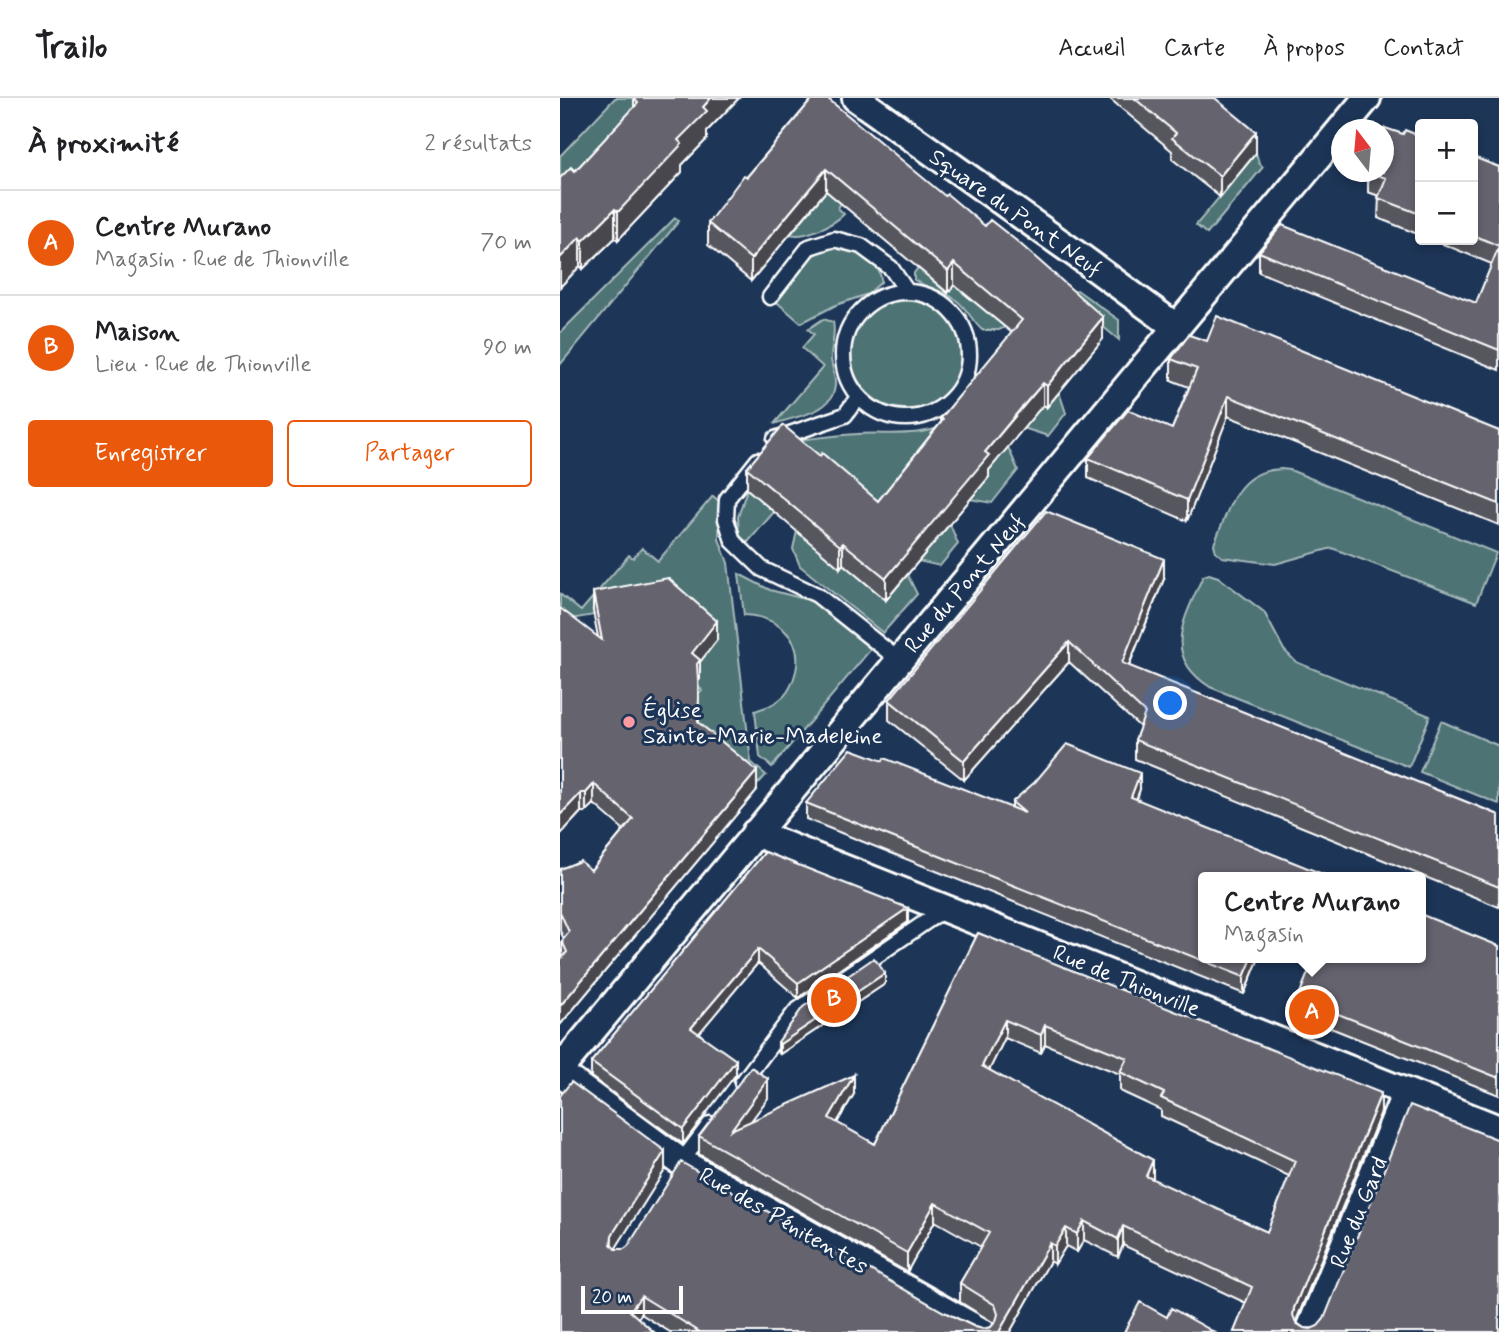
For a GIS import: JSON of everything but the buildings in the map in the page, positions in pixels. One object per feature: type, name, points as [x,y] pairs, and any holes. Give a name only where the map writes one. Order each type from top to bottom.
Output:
[{"type":"street","name":"Square du Pont Neuf","points":[[856,98],[1176,327]]},
{"type":"street","name":"Rue du Pont Neuf","points":[[560,1071],[1367,98]]},
{"type":"street","name":"Rue de Thionville","points":[[755,833],[1499,1129]]},
{"type":"street","name":"Rue des Pénitentes","points":[[560,1071],[674,1173],[982,1332]]},
{"type":"street","name":"Rue du Gard","points":[[1309,1332],[1406,1092]]},
{"type":"lane","points":[[770,297],[809,247],[834,239],[860,246],[871,253],[891,268],[905,290]]},
{"type":"lane","points":[[905,290],[926,294],[944,303],[959,318],[968,336],[970,356],[966,377],[955,397],[938,410],[918,418],[896,417],[875,411],[858,397],[847,380],[843,359],[845,339],[853,320],[867,304],[885,295],[905,290]]},
{"type":"lane","points":[[858,397],[845,415],[776,437],[727,499],[726,519],[733,541],[762,569],[817,594],[900,661]]},
{"type":"lane","points":[[674,1173],[796,1011],[946,908]]},
{"type":"green space","points":[[615,98],[657,98],[560,207],[560,156]]},
{"type":"green space","points":[[1256,153],[1263,167],[1207,234],[1196,225]]},
{"type":"green space","points":[[826,191],[841,203],[838,208],[844,214],[819,230],[791,234]]},
{"type":"green space","points":[[675,218],[679,221],[560,365],[560,333]]},
{"type":"green space","points":[[832,248],[848,250],[864,257],[876,267],[881,282],[868,294],[836,305],[801,323],[772,298],[805,261]]},
{"type":"green space","points":[[918,268],[947,293],[954,285],[1005,327],[999,330],[982,330],[956,300],[914,280],[914,273]]},
{"type":"green space","points":[[1077,290],[1119,320],[1119,340],[1069,294]]},
{"type":"green space","points":[[907,297],[928,302],[946,314],[958,332],[963,353],[958,374],[946,392],[928,404],[907,409],[886,404],[868,392],[856,374],[851,353],[856,332],[868,314],[886,302]]},
{"type":"green space","points":[[823,319],[833,322],[834,327],[831,359],[835,383],[832,395],[820,408],[774,424],[823,367],[802,348],[814,334],[808,329]]},
{"type":"green space","points":[[1059,392],[1066,413],[1048,436],[1023,428],[1043,405],[1046,407]]},
{"type":"green space","points":[[945,425],[876,525],[797,440],[858,434],[924,432]]},
{"type":"green space","points":[[1008,447],[1018,470],[992,503],[970,499],[988,477],[985,474]]},
{"type":"green space","points":[[1281,469],[1290,470],[1496,553],[1476,603],[1332,548],[1275,564],[1222,557],[1216,552],[1214,544],[1236,494],[1253,476]]},
{"type":"green space","points":[[747,489],[774,512],[748,542],[739,538],[738,517]]},
{"type":"green space","points":[[713,496],[720,502],[719,539],[728,563],[751,762],[766,775],[757,785],[698,728],[697,694],[702,691],[697,683],[593,611],[594,615],[565,620],[560,616],[560,594],[581,611],[629,555],[633,558],[642,548],[658,561]]},
{"type":"green space","points":[[950,524],[958,544],[940,566],[918,561]]},
{"type":"green space","points":[[797,531],[840,567],[843,564],[886,600],[907,574],[917,594],[883,633],[800,566],[793,549]]},
{"type":"green space","points":[[739,574],[770,590],[812,601],[871,649],[772,767],[760,757],[755,711],[778,701],[789,690],[797,659],[791,638],[784,630],[766,619],[744,615]]},
{"type":"green space","points":[[1209,574],[1218,577],[1264,612],[1284,650],[1296,662],[1430,716],[1409,767],[1210,687],[1195,675],[1185,662],[1181,635],[1189,607],[1203,576]]},
{"type":"green space","points":[[1441,721],[1499,746],[1499,804],[1420,772]]},
{"type":"place","name":"Église Sainte-Marie-Madeleine","points":[[629,722]]},
{"type":"place","name":"Maison","points":[[834,1000]]},
{"type":"place","name":"Centre Murano","points":[[1312,1012]]}]
